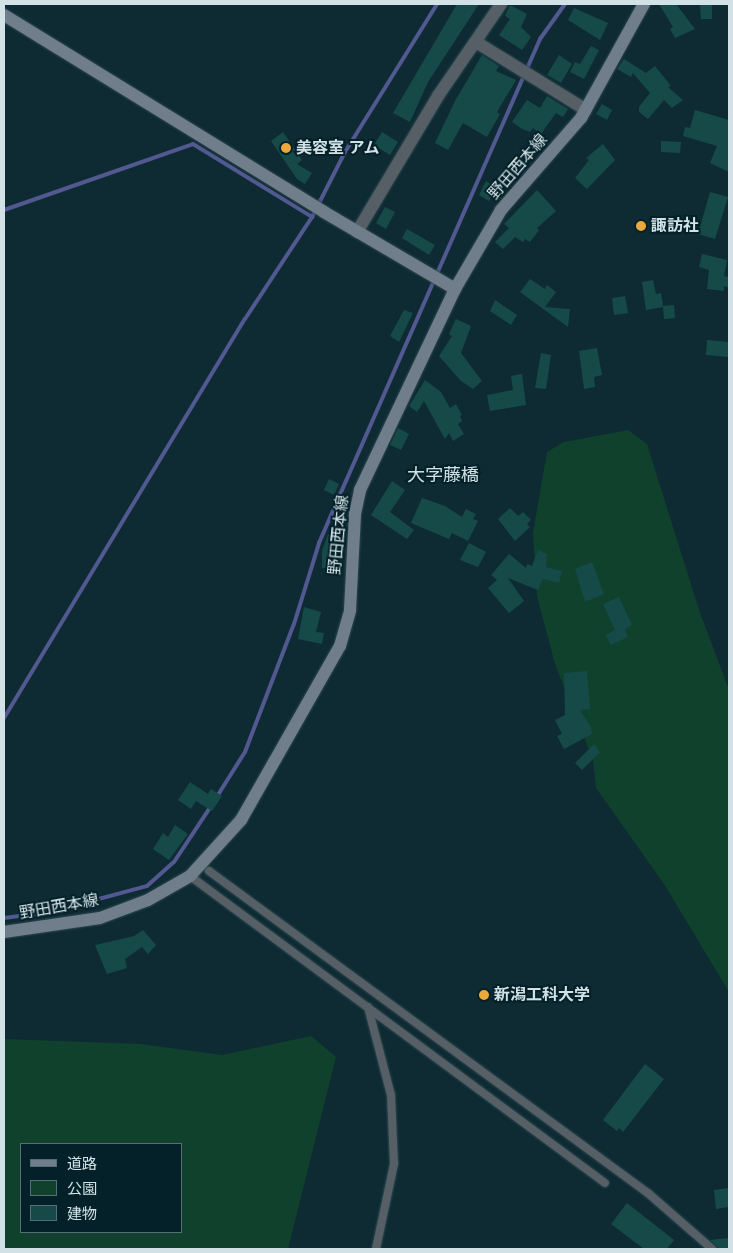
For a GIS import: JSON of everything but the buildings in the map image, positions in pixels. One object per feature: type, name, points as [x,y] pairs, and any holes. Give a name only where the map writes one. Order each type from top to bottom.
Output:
[{"type":"main road","name":"野田西本線","points":[[4,932],[100,918],[148,900],[190,876],[240,820],[340,646],[350,610],[355,514],[360,490],[455,289],[501,210],[574,129],[644,4]]},
{"type":"main road","points":[[4,15],[435,280],[455,289]]},
{"type":"street","points":[[357,232],[438,96],[501,4]]},
{"type":"street","points":[[476,42],[586,110]]},
{"type":"lane","points":[[209,871],[649,1194],[712,1249]]},
{"type":"lane","points":[[190,876],[605,1183]]},
{"type":"lane","points":[[368,1007],[391,1095],[394,1164],[376,1249]]},
{"type":"green space","points":[[628,430],[647,444],[699,610],[729,690],[729,992],[664,884],[596,788],[593,760],[555,664],[537,596],[533,533],[547,452],[564,442]]},
{"type":"green space","points":[[311,1036],[336,1057],[288,1249],[4,1249],[4,1039],[141,1044],[222,1055]]},
{"type":"waterway","points":[[4,718],[245,319],[312,217],[345,152],[437,4]]},
{"type":"waterway","points":[[216,798],[245,752],[294,624],[319,543],[540,39],[565,4]]},
{"type":"waterway","points":[[4,210],[193,144],[312,217]]},
{"type":"waterway","points":[[4,918],[50,912],[147,886],[174,862],[211,806]]},
{"type":"place","name":"美容室 アム","points":[[286,148]]},
{"type":"place","name":"諏訪社","points":[[641,226]]},
{"type":"place","name":"新潟工科大学","points":[[484,995]]},
{"type":"district","name":"大字藤橋","points":[[443,475]]}]
